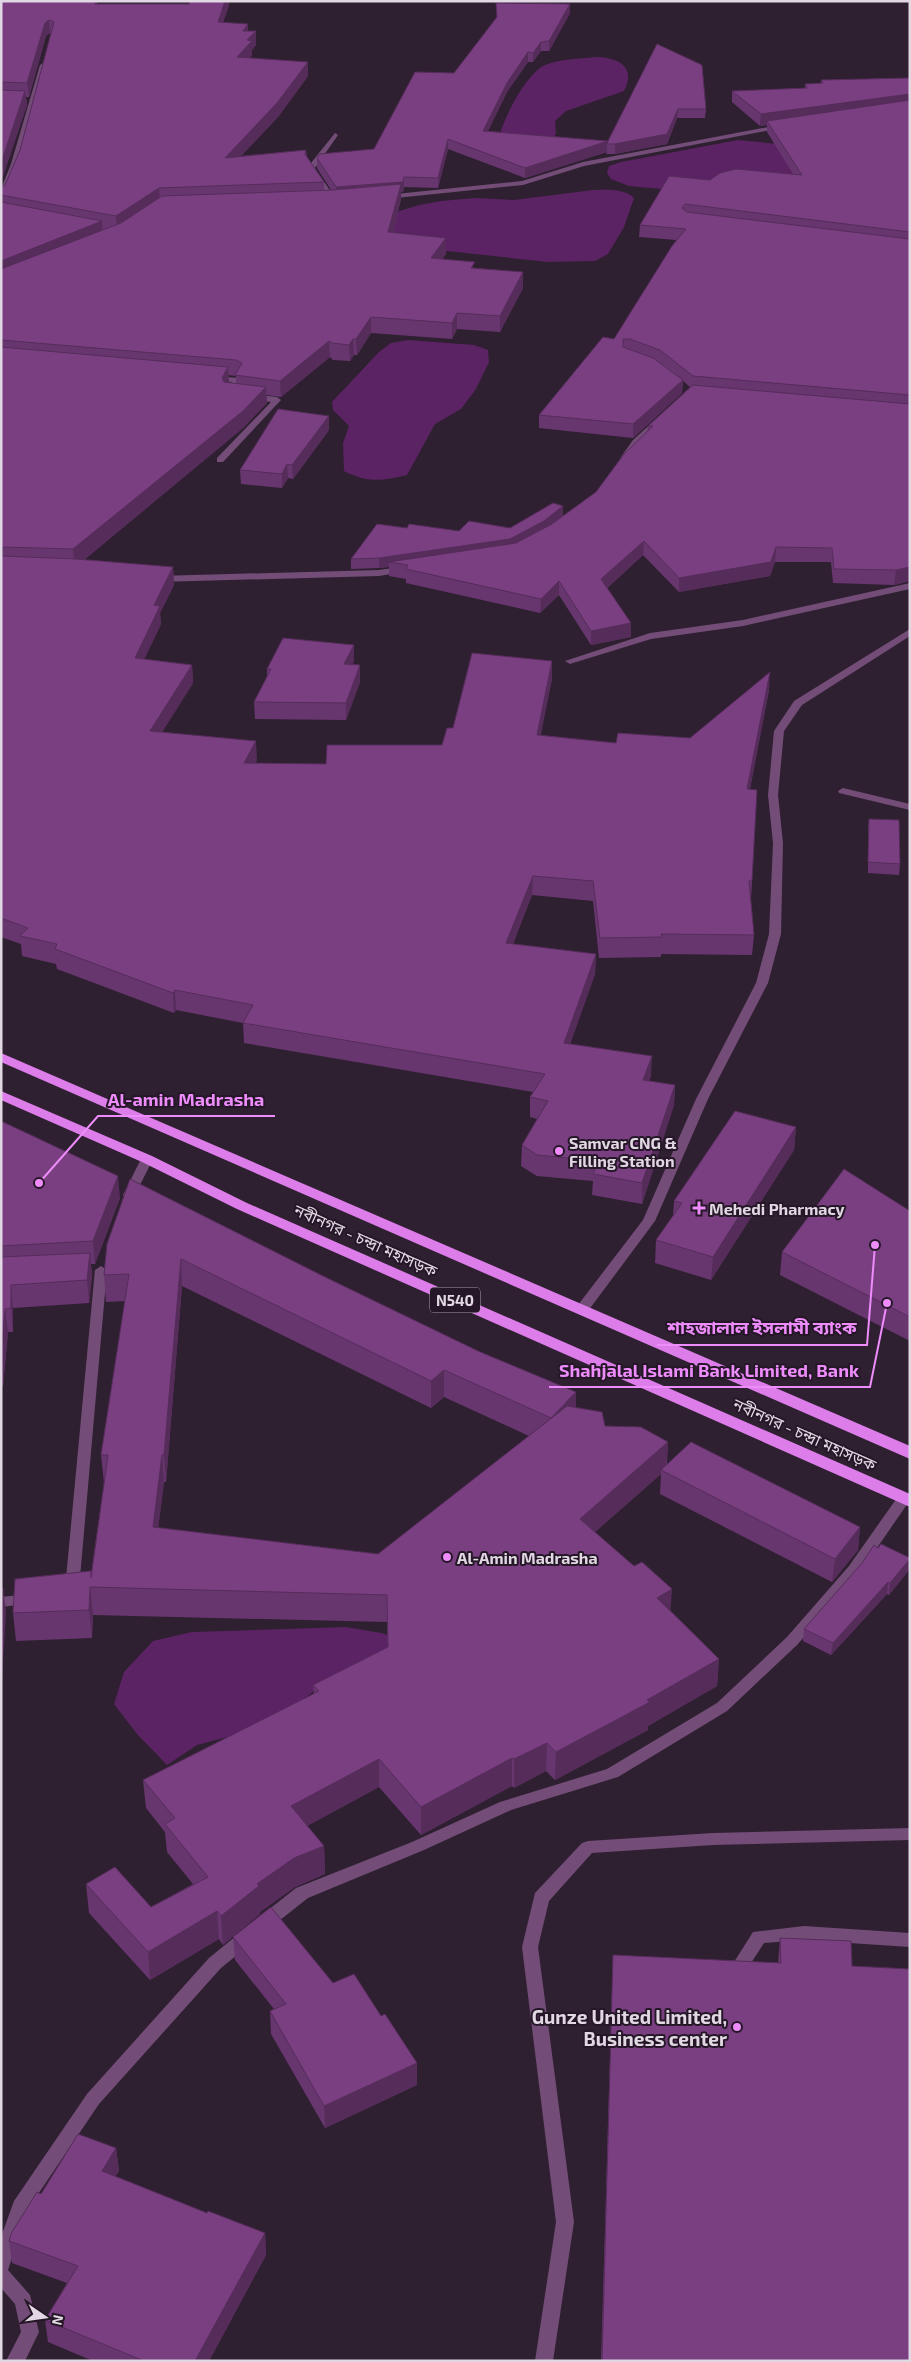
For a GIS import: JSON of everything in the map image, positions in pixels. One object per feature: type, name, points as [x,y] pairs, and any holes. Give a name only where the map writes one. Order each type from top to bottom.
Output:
[{"type":"highway","name":"নবীনগর - চন্দ্রা মহাসড়ক","points":[[1,1057],[583,1308],[910,1453]]},
{"type":"highway","name":"নবীনগর - চন্দ্রা মহাসড়ক","points":[[1,1095],[147,1159],[242,1206],[907,1500]]},
{"type":"street","points":[[1,199],[15,164],[28,101],[46,58]]},
{"type":"street","points":[[381,197],[523,183],[583,164],[756,130],[793,125]]},
{"type":"street","points":[[333,201],[311,168],[335,135]]},
{"type":"street","points":[[323,202],[342,200]]},
{"type":"street","points":[[201,377],[237,380],[228,395],[277,400],[251,430],[220,460]]},
{"type":"street","points":[[619,465],[636,442],[670,411]]},
{"type":"street","points":[[144,577],[172,580],[340,574],[416,568]]},
{"type":"street","points":[[570,661],[650,636],[744,623],[910,586]]},
{"type":"street","points":[[583,1308],[649,1221],[702,1099],[762,983],[775,934],[778,843],[773,795],[779,731],[798,702],[910,632]]},
{"type":"street","points":[[843,790],[910,807]]},
{"type":"street","points":[[124,1206],[147,1159]]},
{"type":"street","points":[[59,1596],[71,1595],[103,1265],[83,1271]]},
{"type":"street","points":[[1,2266],[20,2206],[93,2099],[215,1963],[302,1893],[506,1806],[612,1773],[722,1708],[792,1641],[854,1570],[907,1500]]},
{"type":"street","points":[[1,1602],[40,1598]]},
{"type":"street","points":[[544,2361],[565,2222],[530,1948],[542,1898],[588,1847],[713,1839],[910,1834]]},
{"type":"street","points":[[748,1984],[742,1962],[759,1937],[804,1933],[910,1940]]},
{"type":"street","points":[[1,2274],[23,2301],[30,2332],[15,2361]]},
{"type":"shaded area","points":[[595,57],[611,59],[623,65],[628,75],[624,91],[566,111],[555,121],[556,134],[551,139],[499,136],[517,96],[538,70],[545,65],[557,62]]},
{"type":"shaded area","points":[[738,140],[788,145],[889,162],[672,190],[629,186],[611,179],[607,173],[609,166],[621,162]]},
{"type":"shaded area","points":[[593,190],[620,191],[634,198],[624,227],[608,254],[595,261],[548,262],[429,249],[387,232],[390,214],[419,205],[475,198],[514,200]]},
{"type":"shaded area","points":[[408,340],[474,345],[488,350],[489,362],[476,389],[461,409],[435,424],[407,475],[375,480],[352,475],[344,471],[343,443],[349,426],[333,410],[332,402],[379,352],[391,343]]},
{"type":"shaded area","points":[[346,1627],[381,1633],[406,1641],[318,1688],[266,1727],[197,1745],[167,1765],[137,1734],[114,1704],[124,1672],[153,1641],[192,1632]]},
{"type":"building","points":[[1,1],[189,4],[190,1],[225,1],[218,22],[248,24],[243,31],[256,31],[247,40],[252,41],[237,57],[308,62],[277,103],[225,158],[306,150],[305,154],[324,182],[159,188],[116,216],[1,195],[1,187],[5,185],[20,150],[54,22],[49,20],[45,23],[27,83],[1,82]]},
{"type":"building","points":[[496,3],[570,4],[549,41],[541,42],[533,53],[528,52],[507,83],[483,131],[608,141],[525,168],[448,139],[438,178],[404,177],[403,182],[336,187],[317,158],[320,154],[374,149],[415,72],[454,73],[497,17]]},
{"type":"building","points":[[657,44],[702,65],[706,109],[678,109],[667,134],[615,144],[607,144]]},
{"type":"building","points":[[910,78],[910,94],[761,114],[732,91],[807,88],[805,84],[823,83],[821,80]]},
{"type":"building","points":[[1,90],[25,91],[1,163]]},
{"type":"building","points":[[910,100],[910,232],[685,204],[682,208],[687,212],[910,239],[910,395],[693,376],[660,350],[630,339],[623,339],[623,347],[653,358],[683,380],[633,424],[539,415],[603,337],[614,339],[672,246],[686,229],[640,225],[669,176],[710,180],[720,173],[736,169],[802,175],[767,121]]},
{"type":"building","points":[[401,184],[388,232],[446,238],[431,258],[475,262],[471,268],[523,272],[500,316],[457,313],[452,323],[371,317],[356,339],[353,339],[349,345],[329,341],[280,381],[235,375],[242,363],[236,360],[1,340],[1,269],[121,223],[162,196],[333,190]]},
{"type":"building","points":[[1,202],[102,221],[1,261]]},
{"type":"building","points":[[1,347],[228,367],[222,378],[224,382],[266,387],[243,411],[73,549],[1,547]]},
{"type":"building","points":[[693,385],[910,404],[910,567],[896,570],[834,569],[832,548],[776,547],[771,562],[679,578],[644,541],[601,579],[631,623],[591,631],[559,581],[541,599],[406,569],[408,565],[389,562],[516,543],[552,524],[596,492],[624,454],[653,426],[648,426]]},
{"type":"building","points":[[278,409],[329,416],[292,465],[287,464],[282,474],[240,470]]},
{"type":"building","points":[[553,503],[563,506],[544,521],[510,539],[379,558],[351,559],[377,524],[407,528],[409,524],[459,531],[469,521],[510,528]]},
{"type":"building","points":[[1,556],[76,559],[173,567],[154,605],[160,606],[135,658],[192,665],[150,731],[256,741],[244,763],[326,764],[327,745],[442,745],[447,728],[453,728],[472,653],[552,661],[537,735],[616,743],[618,733],[690,738],[770,672],[747,789],[757,790],[752,881],[749,881],[754,935],[661,934],[662,937],[600,938],[593,881],[533,876],[506,943],[596,954],[564,1043],[652,1056],[643,1080],[675,1085],[642,1183],[593,1174],[599,1161],[537,1155],[522,1145],[548,1101],[530,1097],[545,1074],[243,1023],[253,1005],[175,990],[173,993],[55,949],[57,944],[20,936],[28,928],[1,918]]},
{"type":"building","points":[[283,638],[354,645],[344,664],[360,665],[346,703],[254,702],[271,669],[267,669]]},
{"type":"building","points":[[869,819],[899,820],[900,864],[868,862]]},
{"type":"building","points":[[735,1111],[796,1127],[713,1257],[656,1240],[682,1203],[674,1201]]},
{"type":"building","points":[[1,1121],[118,1176],[93,1241],[1,1246]]},
{"type":"building","points":[[844,1169],[910,1211],[910,1317],[782,1252]]},
{"type":"building","points":[[130,1179],[478,1351],[576,1392],[551,1418],[444,1370],[431,1381],[181,1259],[164,1455],[162,1455],[153,1527],[378,1554],[567,1406],[602,1412],[605,1426],[641,1427],[668,1442],[580,1519],[634,1566],[642,1562],[672,1589],[657,1598],[719,1659],[647,1700],[650,1702],[556,1752],[547,1743],[514,1759],[512,1758],[421,1807],[379,1759],[291,1806],[324,1846],[294,1858],[257,1884],[259,1886],[221,1916],[217,1911],[148,1952],[86,1884],[115,1867],[151,1907],[208,1877],[165,1824],[175,1818],[143,1780],[319,1691],[313,1685],[388,1647],[387,1595],[90,1587],[89,1610],[13,1613],[15,1579],[91,1571],[91,1578],[108,1455],[101,1455],[129,1274],[104,1275],[107,1244]]},
{"type":"building","points":[[90,1253],[87,1280],[11,1285],[11,1308],[5,1309],[1,1356],[1,1257]]},
{"type":"building","points":[[691,1442],[860,1527],[835,1559],[661,1470]]},
{"type":"building","points":[[881,1544],[910,1558],[890,1583],[888,1582],[833,1643],[804,1629],[862,1563],[874,1545],[878,1548]]},
{"type":"building","points":[[1,1588],[3,1588],[1,1619]]},
{"type":"building","points":[[271,1907],[333,1983],[354,1974],[381,2016],[385,2014],[417,2063],[324,2106],[270,2011],[286,2004],[233,1937]]},
{"type":"building","points":[[780,1938],[851,1941],[852,1966],[910,1969],[910,2361],[602,2361],[613,1955],[781,1963]]},
{"type":"building","points":[[78,2134],[116,2148],[102,2171],[207,2213],[208,2211],[265,2233],[195,2361],[144,2361],[45,2320],[78,2266],[9,2241],[12,2232],[37,2192],[41,2194]]},
{"type":"place","name":"Samvar CNG & Filling Station","points":[[559,1151]]},
{"type":"place","name":"Al-amin Madrasha","points":[[39,1183]]},
{"type":"place","name":"Mehedi Pharmacy","points":[[699,1208]]},
{"type":"place","name":"শাহজালাল ইসলামী ব্যাংক","points":[[875,1245]]},
{"type":"place","name":"Shahjalal Islami Bank Limited, Bank","points":[[887,1303]]},
{"type":"place","name":"Al-Amin Madrasha","points":[[447,1557]]},
{"type":"place","name":"Gunze United Limited, Business center","points":[[737,2027]]}]
